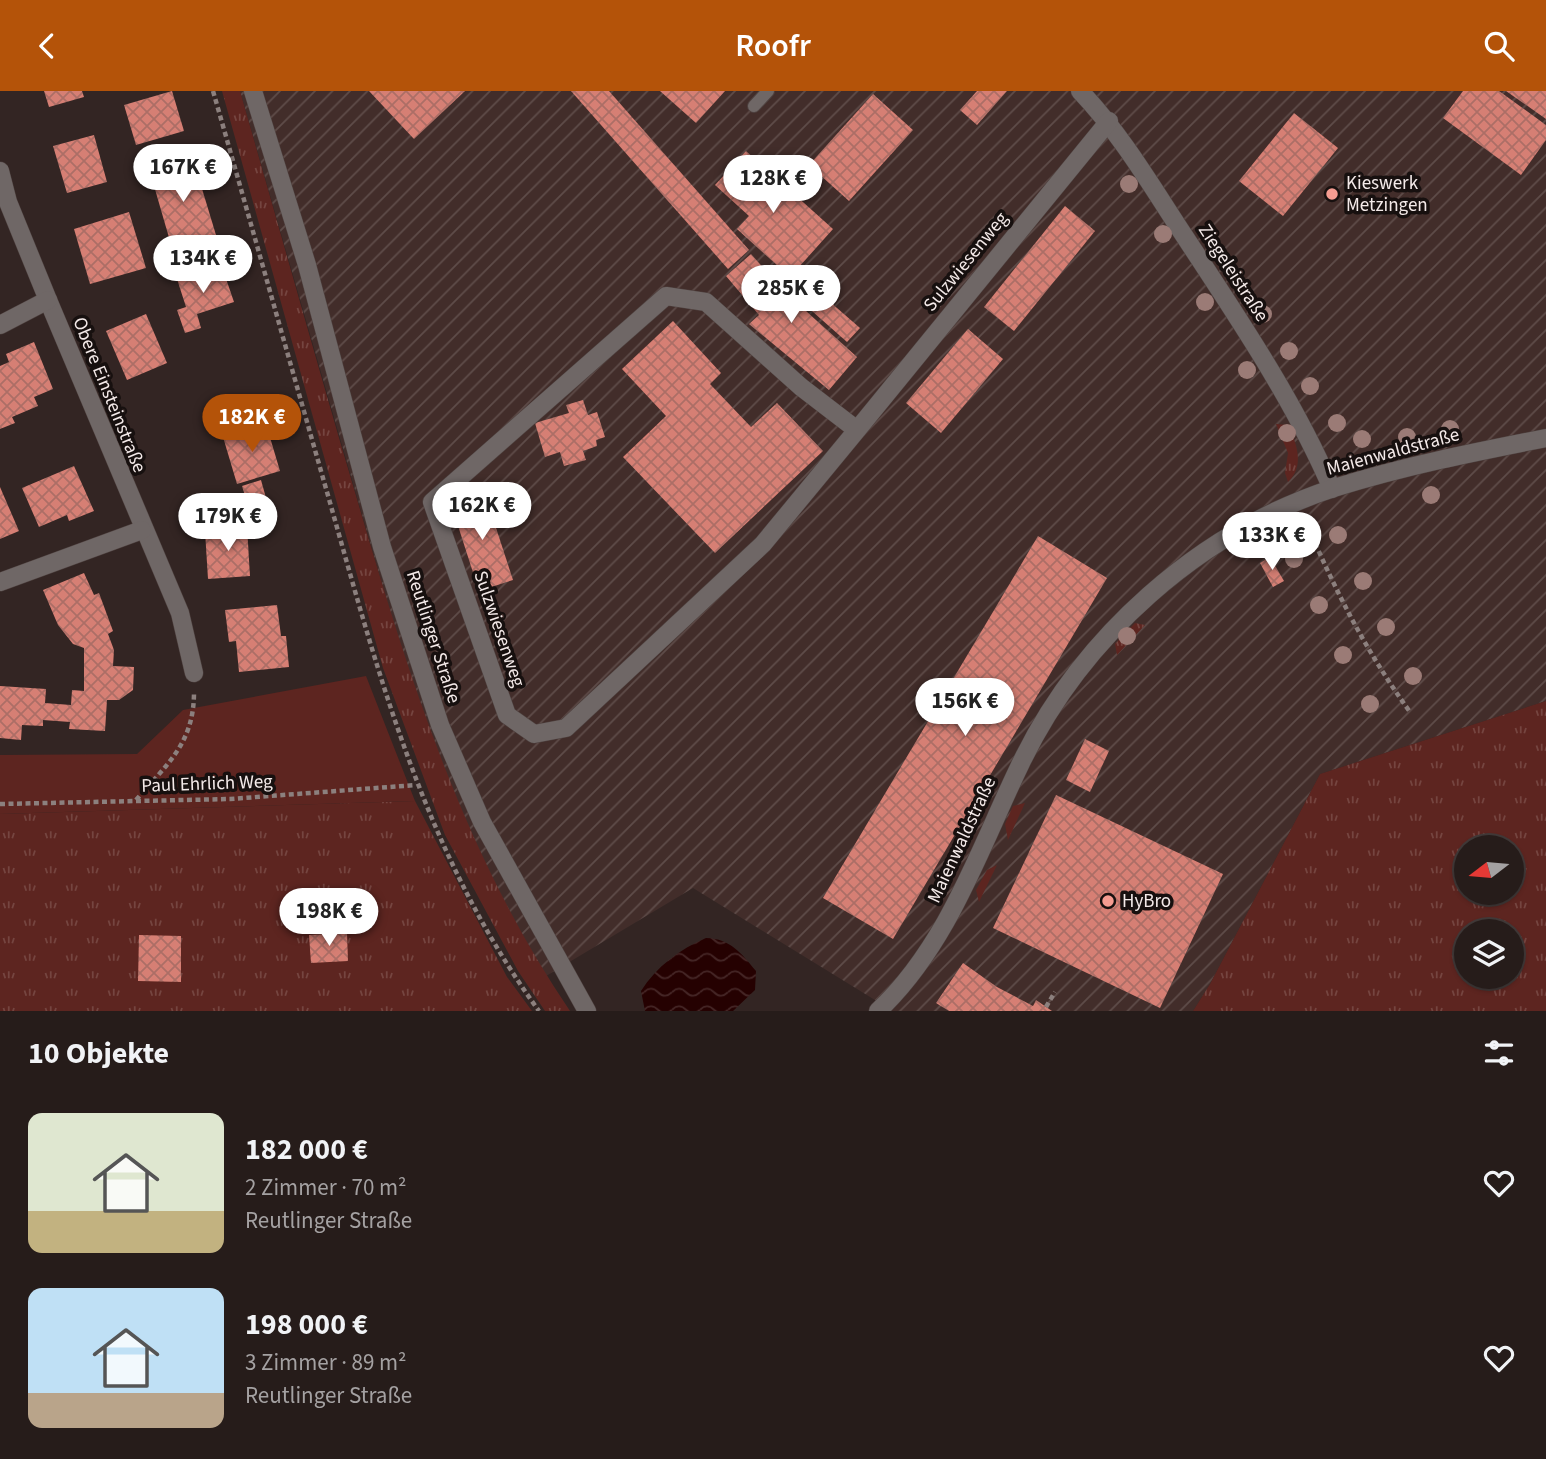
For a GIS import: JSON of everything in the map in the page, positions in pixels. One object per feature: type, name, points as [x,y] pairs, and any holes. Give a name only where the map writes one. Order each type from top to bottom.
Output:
[{"type":"street","name":"Reutlinger Straße","points":[[253,91],[307,265],[382,547],[440,725],[482,822],[587,1011]]},
{"type":"street","name":"Ziegeleistraße","points":[[1080,91],[1109,121],[1226,300],[1314,445],[1332,489]]},
{"type":"street","name":"Sulzwiesenweg","points":[[857,430],[801,387],[706,302],[666,296],[432,502],[507,715],[534,734],[566,728],[763,544],[857,430],[1109,121]]},
{"type":"street","name":"Obere Einsteinstraße","points":[[0,171],[8,202],[142,530],[180,613],[194,673]]},
{"type":"street","points":[[0,325],[48,300]]},
{"type":"street","name":"Maienwaldstraße","points":[[878,1011],[913,971],[946,923],[1021,762],[1061,692],[1104,638],[1143,598],[1223,542],[1297,503],[1332,489],[1423,463],[1546,438]]},
{"type":"street","points":[[0,582],[142,530]]},
{"type":"lane","points":[[754,106],[768,91]]},
{"type":"path","points":[[213,91],[377,669],[416,785],[464,888],[511,973],[539,1011]]},
{"type":"path","points":[[1297,503],[1342,604],[1373,661],[1410,712]]},
{"type":"path","points":[[135,801],[185,743],[194,717],[194,673]]},
{"type":"path","name":"Paul Ehrlich Weg","points":[[0,804],[230,799],[416,785]]},
{"type":"path","points":[[1046,1007],[1055,992]]},
{"type":"shaded area","points":[[240,91],[1546,91],[1546,701],[1320,774],[1210,984],[1193,1011],[886,1011],[875,1000],[693,888],[546,976],[488,874],[450,785],[405,664]]},
{"type":"green space","points":[[222,91],[240,91],[397,633],[443,764],[499,890],[570,1011],[545,1011],[518,971],[445,835],[383,668]]},
{"type":"green space","points":[[1276,424],[1288,425],[1298,455],[1296,469],[1288,482],[1285,473],[1288,453]]},
{"type":"green space","points":[[1135,623],[1145,625],[1117,655],[1115,644]]},
{"type":"green space","points":[[366,676],[415,801],[0,814],[0,755],[137,754],[183,710]]},
{"type":"green space","points":[[1546,701],[1546,1011],[1193,1011],[1210,984],[1320,774]]},
{"type":"green space","points":[[415,801],[507,977],[532,1011],[0,1011],[0,814]]},
{"type":"green space","points":[[1025,803],[1008,840],[1005,824],[1013,806]]},
{"type":"green space","points":[[997,865],[979,902],[976,890],[987,870]]},
{"type":"water","points":[[706,938],[729,944],[745,958],[756,971],[755,990],[733,1011],[645,1011],[641,991],[654,974],[678,953]]},
{"type":"building","points":[[44,91],[82,91],[84,97],[49,107]]},
{"type":"building","points":[[172,91],[184,131],[136,145],[124,105]]},
{"type":"building","points":[[369,91],[465,91],[414,139]]},
{"type":"building","points":[[571,91],[609,91],[749,250],[728,269]]},
{"type":"building","points":[[660,91],[725,91],[696,123]]},
{"type":"building","points":[[977,91],[1007,91],[977,125],[960,110]]},
{"type":"building","points":[[1463,91],[1499,91],[1546,125],[1546,140],[1521,175],[1443,118]]},
{"type":"building","points":[[1506,91],[1546,91],[1546,119]]},
{"type":"building","points":[[873,94],[913,130],[849,201],[809,165]]},
{"type":"building","points":[[1294,113],[1338,148],[1283,216],[1239,181]]},
{"type":"building","points":[[94,135],[107,182],[67,193],[53,146]]},
{"type":"building","points":[[746,151],[833,229],[790,277],[737,229],[749,216],[715,185]]},
{"type":"building","points":[[193,159],[216,235],[172,248],[150,172]]},
{"type":"building","points":[[1065,206],[1095,231],[1014,331],[984,307]]},
{"type":"building","points":[[129,212],[146,268],[90,284],[74,229]]},
{"type":"building","points":[[751,254],[785,292],[857,357],[829,390],[749,324],[759,315],[726,276]]},
{"type":"building","points":[[221,264],[234,302],[197,314],[201,328],[185,333],[177,310],[186,307],[177,279]]},
{"type":"building","points":[[799,275],[860,328],[847,342],[787,289]]},
{"type":"building","points":[[146,314],[167,363],[127,380],[106,331]]},
{"type":"building","points":[[673,321],[721,373],[710,384],[751,427],[777,403],[823,451],[715,553],[623,457],[666,416],[622,369]]},
{"type":"building","points":[[968,329],[1003,359],[941,433],[906,403]]},
{"type":"building","points":[[34,342],[53,389],[34,397],[38,406],[12,417],[15,423],[0,429],[0,366],[9,362],[6,354]]},
{"type":"building","points":[[583,400],[588,415],[597,412],[605,437],[596,440],[597,446],[583,451],[586,460],[564,466],[560,452],[545,457],[535,423],[569,413],[566,405]]},
{"type":"building","points":[[266,424],[280,471],[237,484],[223,437]]},
{"type":"building","points":[[74,466],[94,511],[69,521],[67,515],[39,527],[22,488]]},
{"type":"building","points":[[261,480],[268,505],[248,506],[242,486]]},
{"type":"building","points":[[0,487],[19,531],[0,539]]},
{"type":"building","points":[[485,494],[513,580],[479,591],[451,504]]},
{"type":"building","points":[[247,527],[250,576],[208,579],[205,531]]},
{"type":"building","points":[[1038,536],[1107,578],[893,939],[823,898]]},
{"type":"building","points":[[1270,557],[1284,581],[1273,587],[1260,563]]},
{"type":"building","points":[[84,573],[94,595],[99,593],[113,631],[108,634],[114,650],[113,666],[134,667],[133,690],[119,700],[107,700],[105,731],[69,729],[70,722],[43,720],[43,726],[22,725],[21,740],[0,738],[0,686],[46,689],[45,703],[71,705],[72,690],[84,691],[84,648],[73,644],[58,625],[43,590]]},
{"type":"building","points":[[277,605],[281,636],[286,636],[289,667],[239,672],[236,641],[229,642],[225,610]]},
{"type":"building","points":[[1085,739],[1109,751],[1090,792],[1066,780]]},
{"type":"building","name":"HyBro","points":[[1056,795],[1223,874],[1160,1008],[993,928]]},
{"type":"building","points":[[347,933],[348,961],[311,963],[309,935]]},
{"type":"building","points":[[139,935],[181,936],[181,982],[138,981]]},
{"type":"building","points":[[963,963],[997,987],[1033,1006],[1036,1000],[1052,1011],[949,1011],[936,1003]]},
{"type":"place","name":"Kieswerk Metzingen","points":[[1332,194]]},
{"type":"place","name":"HyBro","points":[[1108,901]]}]
